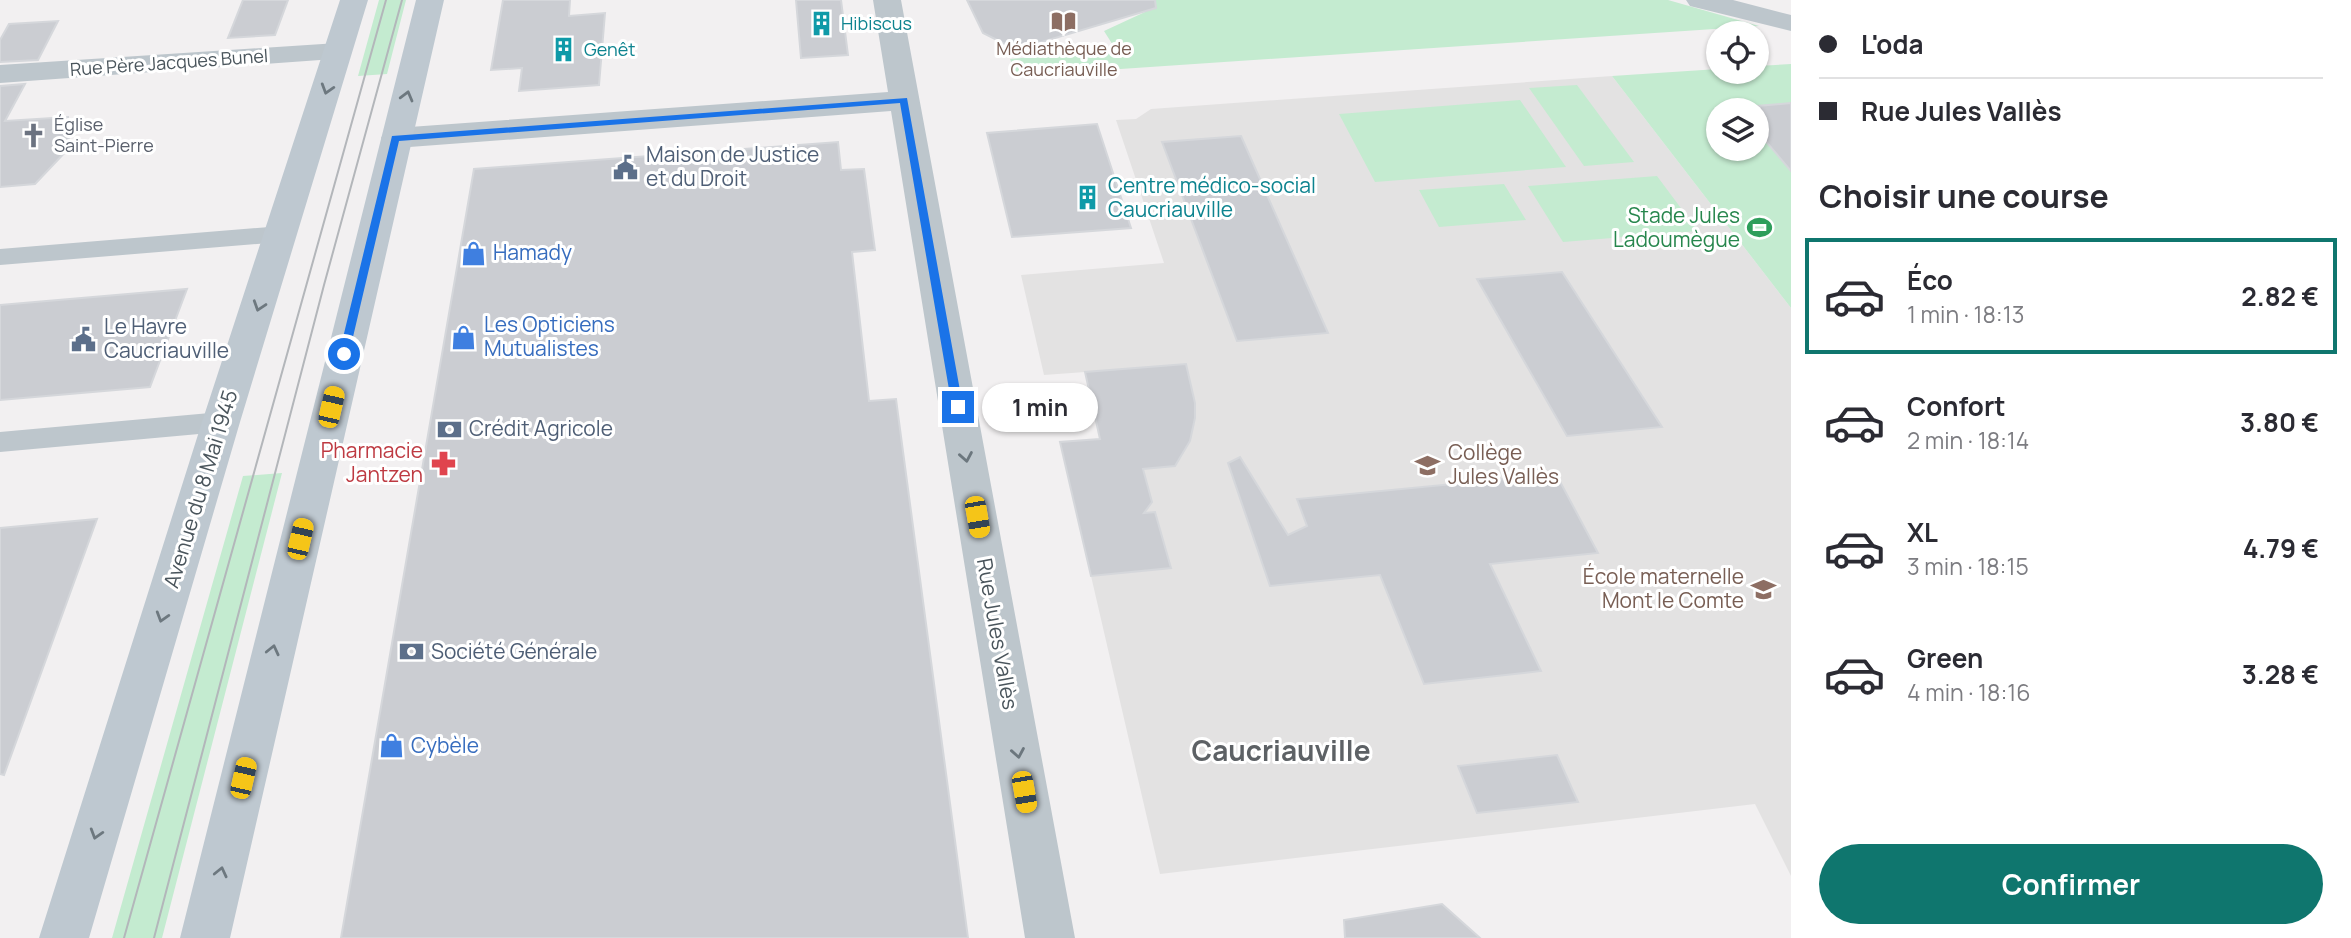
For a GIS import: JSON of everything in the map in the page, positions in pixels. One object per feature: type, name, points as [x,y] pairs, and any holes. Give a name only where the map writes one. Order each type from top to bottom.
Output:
[{"type":"street","name":"Avenue du 8 Mai 1945","points":[[64,938],[221,422],[354,0]]},
{"type":"street","points":[[205,938],[430,0]]},
{"type":"street","name":"Rue Jules Vallès","points":[[887,0],[1050,938]]},
{"type":"street","points":[[1700,0],[1791,23]]},
{"type":"street","name":"Rue Père Jacques Bunel","points":[[0,74],[338,52]]},
{"type":"street","points":[[396,138],[904,100]]},
{"type":"lane","points":[[0,257],[282,234]]},
{"type":"lane","points":[[0,442],[221,422]]},
{"type":"shaded area","name":"Collège Jules Vallès","points":[[1612,76],[1791,308],[1791,876],[1755,804],[1160,874],[1060,442],[1110,438],[1096,418],[1085,372],[1044,375],[1021,275],[1164,263],[1116,120],[1136,119],[1151,109]]},
{"type":"green space","points":[[379,0],[406,0],[387,74],[358,76]]},
{"type":"green space","points":[[1121,0],[1668,0],[1742,21],[1706,21],[1706,30],[1017,76],[1010,59],[1116,50],[1104,31],[1145,12]]},
{"type":"green space","name":"Stade Jules Ladoumègue","points":[[1791,64],[1791,308],[1612,76],[1706,70],[1706,84],[1769,84],[1769,65]]},
{"type":"green space","points":[[1577,85],[1634,162],[1584,166],[1529,88]]},
{"type":"green space","points":[[1520,100],[1566,167],[1375,182],[1339,114]]},
{"type":"green space","points":[[1657,176],[1698,231],[1563,242],[1528,186]]},
{"type":"green space","points":[[1504,184],[1526,220],[1439,227],[1419,190]]},
{"type":"green space","points":[[282,473],[162,938],[112,938],[243,476]]},
{"type":"building","points":[[243,0],[288,0],[275,35],[228,38]]},
{"type":"building","name":"Genêt","points":[[503,0],[570,0],[569,16],[605,13],[599,85],[519,91],[522,68],[491,70]]},
{"type":"building","name":"Hibiscus","points":[[796,0],[841,0],[848,55],[801,58]]},
{"type":"building","points":[[967,0],[1155,0],[1156,8],[1025,47],[1014,42],[1009,46],[983,33]]},
{"type":"building","points":[[58,21],[38,60],[0,62],[0,40],[9,24]]},
{"type":"building","name":"Église Saint-Pierre","points":[[25,84],[5,121],[68,117],[69,148],[35,184],[0,187],[0,86]]},
{"type":"building","points":[[1791,103],[1791,171],[1769,145],[1769,105]]},
{"type":"building","name":"Centre médico-social Caucriauville","points":[[1097,124],[1131,228],[1012,237],[987,133]]},
{"type":"building","points":[[1241,136],[1328,333],[1237,341],[1162,142]]},
{"type":"building","points":[[838,142],[841,170],[864,169],[875,250],[852,252],[869,401],[896,399],[968,938],[341,938],[474,169]]},
{"type":"building","points":[[1562,272],[1662,427],[1567,436],[1477,279]]},
{"type":"building","name":"Le Havre Caucriauville","points":[[187,289],[150,387],[0,400],[0,305]]},
{"type":"building","points":[[1186,364],[1195,403],[1190,441],[1175,466],[1143,469],[1152,502],[1144,513],[1155,512],[1171,568],[1091,576],[1060,442],[1100,439],[1085,372]]},
{"type":"building","points":[[1240,457],[1288,535],[1307,526],[1297,499],[1556,474],[1598,553],[1490,564],[1541,671],[1424,684],[1380,575],[1270,586],[1228,463]]},
{"type":"building","points":[[97,519],[4,775],[0,774],[0,528]]},
{"type":"building","points":[[1557,755],[1578,802],[1477,813],[1458,766]]},
{"type":"building","points":[[1442,904],[1480,938],[1345,938],[1344,920]]},
{"type":"tram line","points":[[124,938],[386,0]]},
{"type":"tram line","points":[[154,938],[324,285],[402,0]]},
{"type":"place","name":"Médiathèque de Caucriauville","points":[[1064,22]]},
{"type":"place","name":"Hibiscus","points":[[821,24]]},
{"type":"place","name":"Genêt","points":[[564,50]]},
{"type":"place","name":"Église Saint-Pierre","points":[[34,135]]},
{"type":"place","name":"Maison de Justice et du Droit","points":[[626,167]]},
{"type":"place","name":"Centre médico-social Caucriauville","points":[[1088,198]]},
{"type":"place","name":"Stade Jules Ladoumègue","points":[[1760,228]]},
{"type":"place","name":"Hamady","points":[[473,253]]},
{"type":"place","name":"Les Opticiens Mutualistes","points":[[464,337]]},
{"type":"place","name":"Le Havre Caucriauville","points":[[84,339]]},
{"type":"place","name":"Crédit Agricole","points":[[449,429]]},
{"type":"place","name":"Pharmacie Jantzen","points":[[443,463]]},
{"type":"place","name":"Collège Jules Vallès","points":[[1428,465]]},
{"type":"place","name":"École maternelle Mont le Comte","points":[[1764,589]]},
{"type":"place","name":"Société Générale","points":[[411,652]]},
{"type":"place","name":"Cybèle","points":[[391,746]]},
{"type":"district","name":"Caucriauville","points":[[1281,751]]},
{"type":"route","points":[[344,354],[396,138],[904,100],[958,407]]}]
